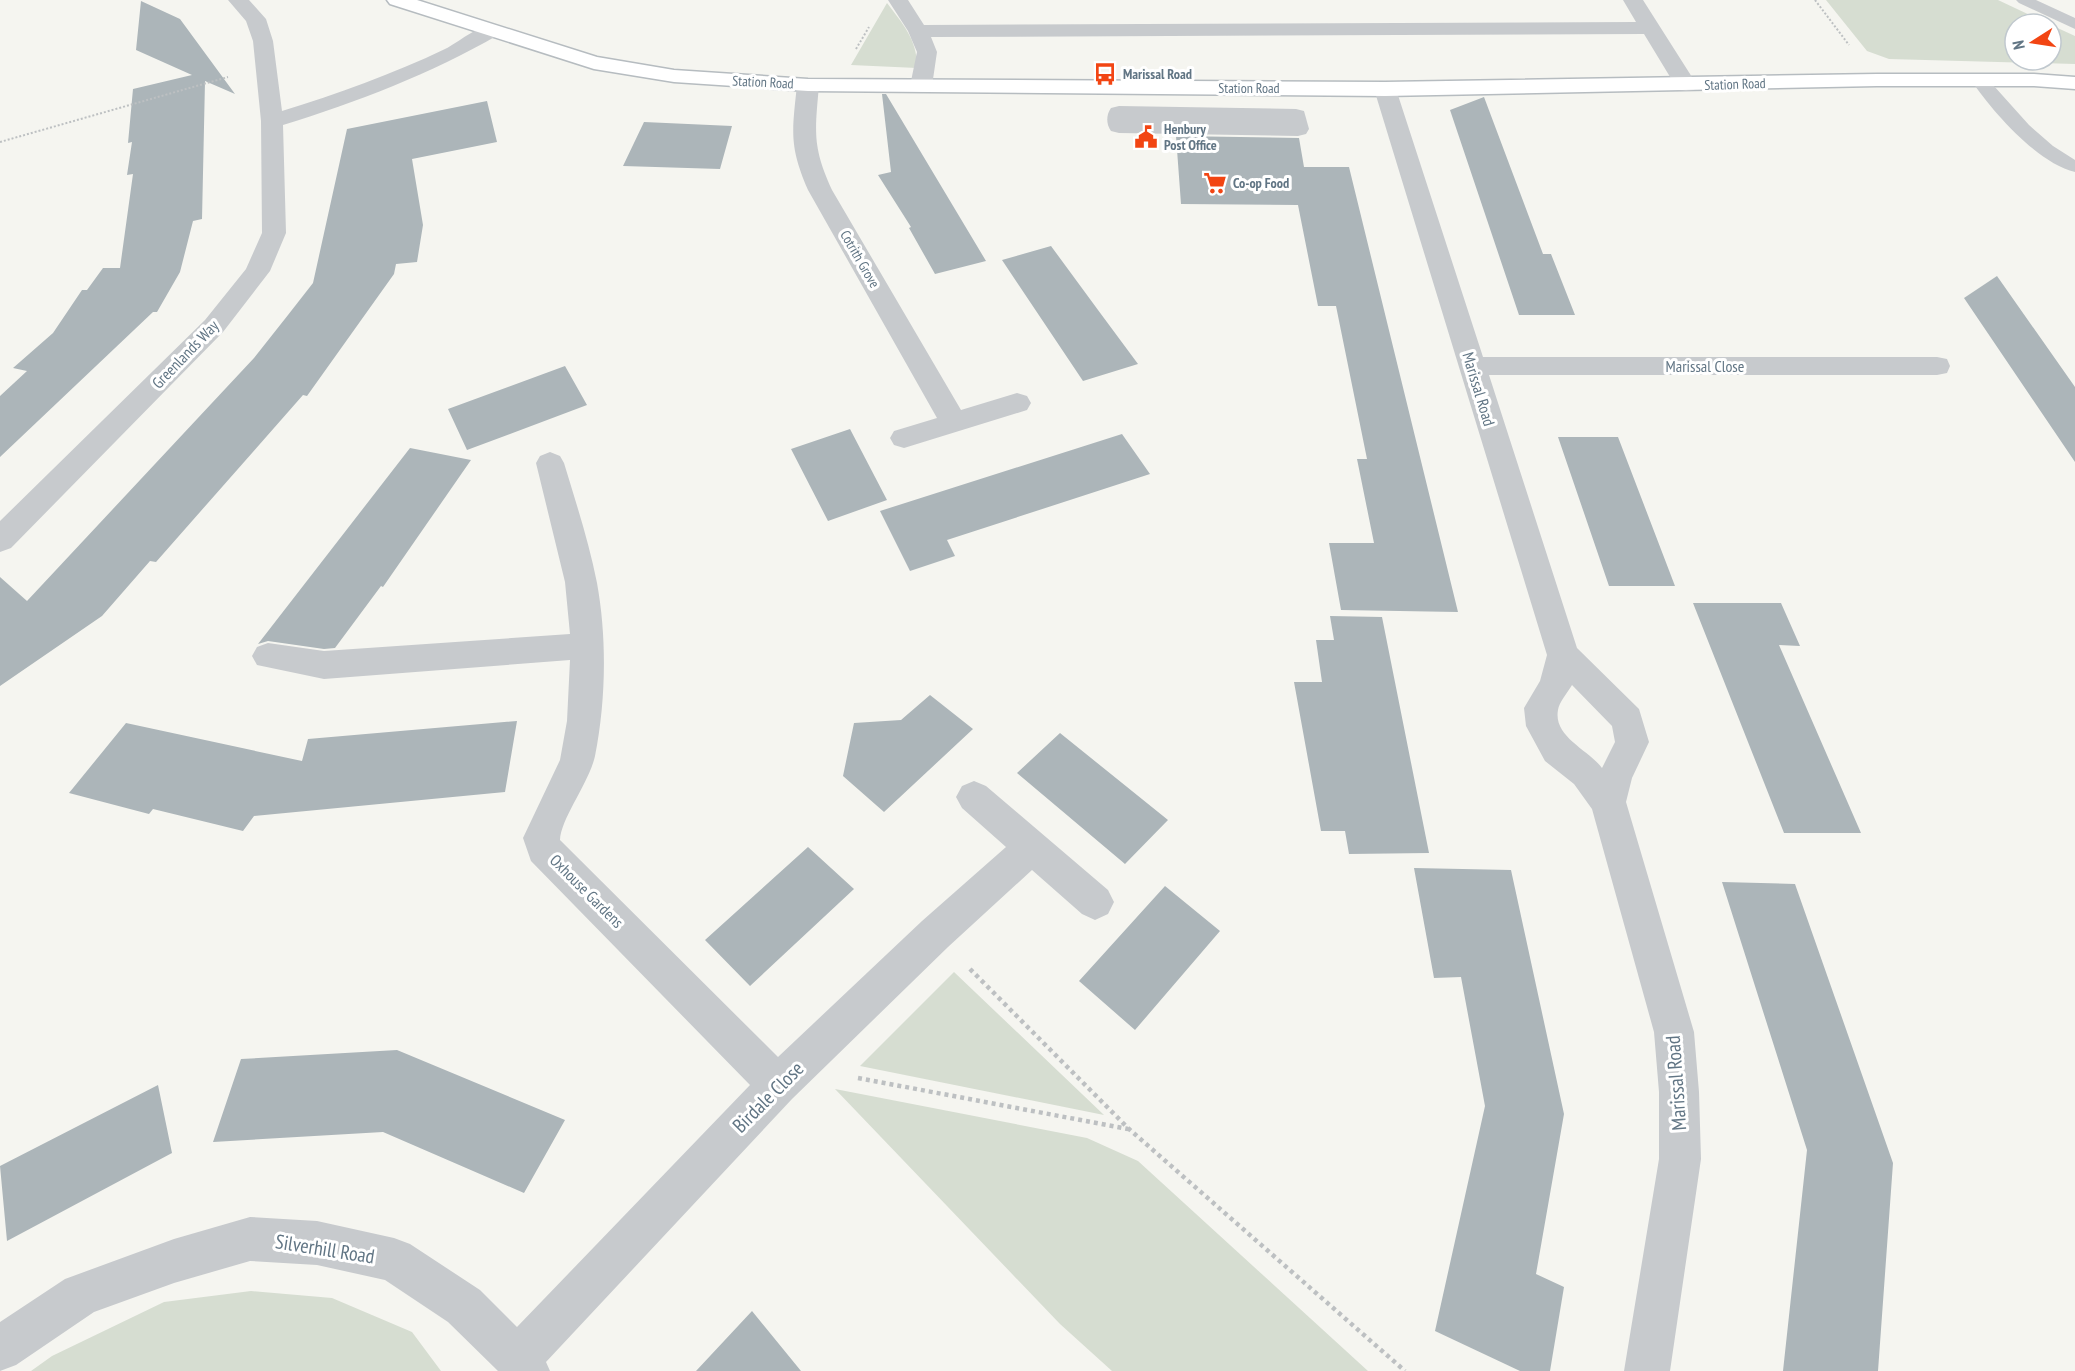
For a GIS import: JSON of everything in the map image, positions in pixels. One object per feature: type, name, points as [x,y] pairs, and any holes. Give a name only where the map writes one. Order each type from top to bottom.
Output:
[{"type":"main road","name":"Station Road","points":[[405,1],[594,63],[702,78],[808,85],[1385,89],[1877,80],[2075,83]]},
{"type":"street","name":"Greenlands Way","points":[[0,540],[214,326],[257,271],[274,233],[272,122],[266,66],[256,19],[238,0]]},
{"type":"street","points":[[898,0],[918,32],[927,52],[921,86]]},
{"type":"street","points":[[1632,0],[1686,85]]},
{"type":"street","points":[[918,32],[1650,28]]},
{"type":"street","points":[[272,122],[331,103],[453,53],[491,31]]},
{"type":"street","name":"Cotrith Grove","points":[[808,85],[803,137],[808,163],[816,181],[954,422]]},
{"type":"street","name":"Marissal Road","points":[[1385,89],[1563,655],[1626,719],[1632,742],[1615,778],[1608,802]]},
{"type":"street","points":[[1119,113],[1194,114],[1296,116],[1298,129],[1119,126],[1119,113]]},
{"type":"street","name":"Marissal Close","points":[[1472,366],[1937,366]]},
{"type":"street","points":[[904,438],[1017,403]]},
{"type":"street","name":"Oxhouse Gardens","points":[[550,463],[582,585],[586,646],[584,706],[577,757],[571,777],[541,838],[544,849],[788,1076]]},
{"type":"street","points":[[268,656],[324,664],[586,646]]},
{"type":"street","name":"Marissal Road","points":[[1563,655],[1555,685],[1541,708],[1543,726],[1557,750],[1586,774],[1608,802],[1674,1032],[1679,1092],[1680,1159],[1647,1371]]},
{"type":"street","points":[[974,797],[1095,902]]},
{"type":"street","name":"Birdale Close","points":[[523,1365],[788,1076],[936,934],[1031,848]]},
{"type":"street","name":"Silverhill Road","points":[[0,1349],[81,1295],[174,1261],[250,1239],[317,1243],[394,1260],[464,1306],[523,1365]]},
{"type":"lane","points":[[2024,0],[2075,24]]},
{"type":"lane","points":[[1979,80],[2011,118],[2036,142],[2075,167]]},
{"type":"path","points":[[1815,0],[1877,80]]},
{"type":"path","points":[[836,84],[872,21]]},
{"type":"path","points":[[0,142],[129,103],[266,66]]},
{"type":"path","points":[[936,934],[1129,1129],[1405,1371]]},
{"type":"path","points":[[788,1076],[1129,1129]]},
{"type":"shaded area","points":[[1826,0],[1998,0],[2024,12],[2003,12],[2003,62],[1889,59],[1867,51]]},
{"type":"shaded area","points":[[887,3],[912,41],[917,58],[917,68],[851,65]]},
{"type":"shaded area","points":[[2063,30],[2075,36],[2075,64],[2063,64]]},
{"type":"shaded area","points":[[954,972],[1104,1115],[860,1066]]},
{"type":"shaded area","points":[[835,1089],[1087,1138],[1138,1161],[1368,1371],[1112,1371],[1060,1324]]},
{"type":"shaded area","points":[[251,1291],[332,1298],[412,1332],[441,1371],[31,1371],[52,1356],[164,1302]]},
{"type":"building","points":[[141,1],[180,19],[235,94],[205,81],[202,219],[193,221],[180,272],[157,312],[153,312],[0,457],[0,396],[27,371],[13,368],[53,333],[82,290],[87,290],[103,268],[120,268],[133,174],[127,175],[132,142],[128,143],[133,89],[192,75],[136,50]]},
{"type":"building","points":[[882,94],[886,94],[986,261],[935,274],[909,228],[911,227],[878,175],[891,172]]},
{"type":"building","points":[[1484,97],[1543,254],[1551,254],[1575,315],[1519,315],[1450,110]]},
{"type":"building","points":[[487,101],[497,142],[412,159],[423,225],[417,262],[396,264],[394,274],[307,396],[303,395],[156,562],[150,561],[102,616],[0,686],[0,577],[27,601],[254,358],[313,283],[347,129]]},
{"type":"building","points":[[644,122],[732,126],[720,169],[623,166]]},
{"type":"building","points":[[1176,136],[1299,138],[1304,167],[1349,167],[1458,612],[1341,610],[1329,543],[1374,543],[1357,459],[1367,459],[1336,306],[1318,306],[1298,205],[1181,204]]},
{"type":"building","points":[[1051,246],[1138,364],[1083,381],[1002,260]]},
{"type":"building","points":[[1997,276],[2075,387],[2075,462],[1964,298]]},
{"type":"building","points":[[565,366],[587,405],[467,450],[448,409]]},
{"type":"building","points":[[850,429],[887,500],[828,521],[791,449]]},
{"type":"building","points":[[1122,434],[1150,474],[947,540],[955,556],[910,571],[880,511]]},
{"type":"building","points":[[1558,437],[1618,437],[1675,586],[1609,586]]},
{"type":"building","points":[[410,448],[471,460],[383,587],[381,586],[335,648],[324,649],[268,641],[258,644]]},
{"type":"building","points":[[1693,603],[1781,603],[1800,646],[1779,645],[1861,833],[1784,833]]},
{"type":"building","points":[[1330,616],[1382,617],[1429,853],[1349,854],[1345,831],[1321,831],[1294,682],[1322,682],[1316,640],[1334,640]]},
{"type":"building","points":[[930,695],[973,729],[884,812],[843,776],[854,723],[901,720]]},
{"type":"building","points":[[517,721],[505,792],[254,816],[243,831],[153,809],[149,814],[69,793],[126,723],[302,761],[308,739]]},
{"type":"building","points":[[1060,733],[1168,820],[1125,864],[1017,773]]},
{"type":"building","points":[[808,847],[854,889],[750,986],[705,940]]},
{"type":"building","points":[[1414,868],[1511,870],[1564,1114],[1536,1274],[1564,1287],[1550,1371],[1520,1371],[1435,1331],[1485,1106],[1461,977],[1434,978]]},
{"type":"building","points":[[1722,882],[1795,884],[1893,1163],[1878,1371],[1783,1371],[1807,1150]]},
{"type":"building","points":[[1165,886],[1220,931],[1135,1030],[1079,981]]},
{"type":"building","points":[[397,1050],[565,1120],[524,1193],[383,1132],[213,1142],[241,1059]]},
{"type":"building","points":[[158,1085],[172,1153],[7,1241],[0,1166]]},
{"type":"building","points":[[752,1311],[801,1371],[696,1371]]},
{"type":"place","name":"Marissal Road","points":[[1105,74]]},
{"type":"place","name":"Henbury Post Office","points":[[1146,137]]},
{"type":"place","name":"Co-op Food","points":[[1215,183]]}]
